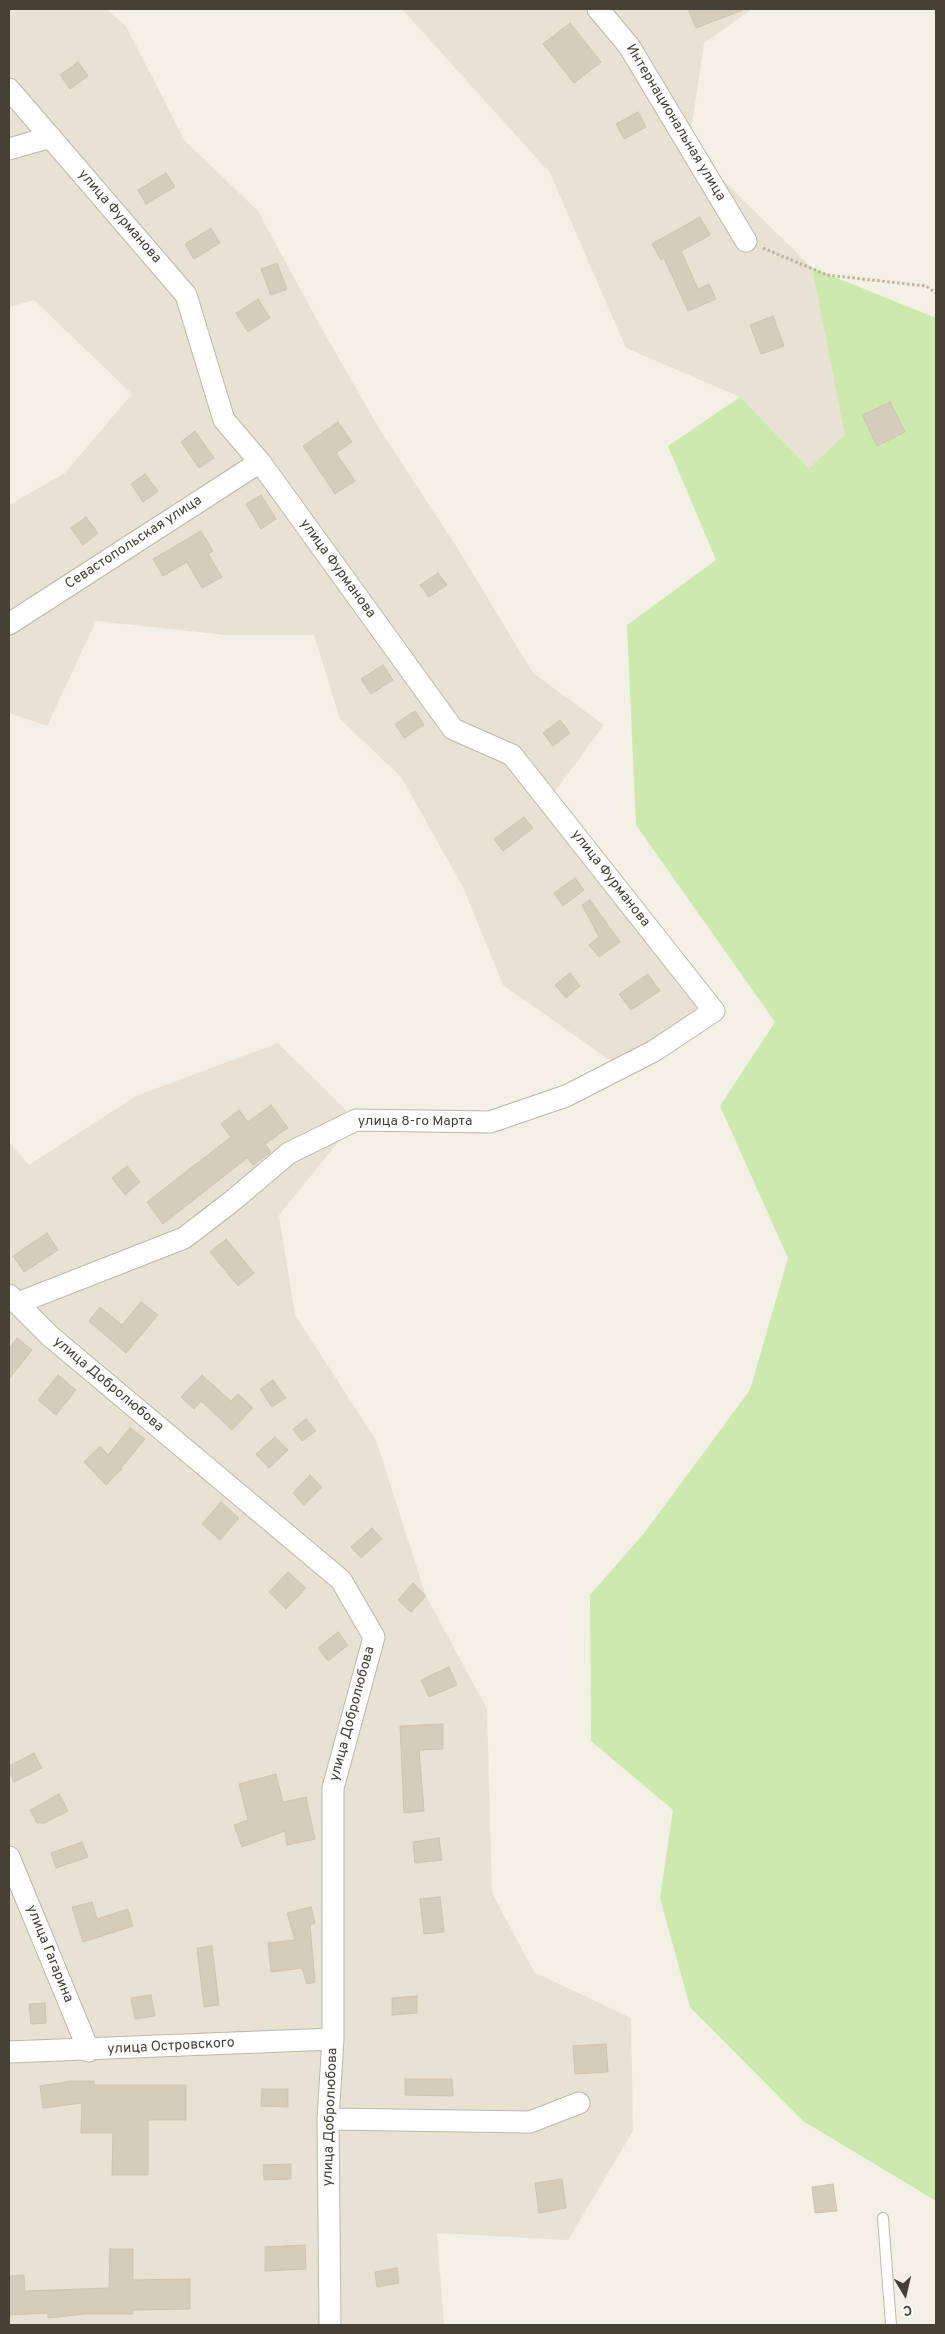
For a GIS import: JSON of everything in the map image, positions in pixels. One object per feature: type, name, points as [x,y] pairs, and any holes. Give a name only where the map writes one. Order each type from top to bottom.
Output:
[{"type":"street","name":"Интернациональная улица","points":[[598,9],[630,46],[746,241]]},
{"type":"street","name":"улица Фурманова","points":[[9,89],[186,295],[224,420],[260,462],[453,729],[512,755],[714,1011]]},
{"type":"street","points":[[9,150],[51,137]]},
{"type":"street","name":"Севастопольская улица","points":[[9,624],[260,462]]},
{"type":"street","name":"улица 8-го Марта","points":[[13,1299],[184,1238],[231,1202],[289,1153],[356,1120],[490,1122],[566,1096],[654,1051],[714,1011]]},
{"type":"street","name":"улица Добролюбова","points":[[13,1299],[50,1336],[340,1580],[374,1637],[333,1788],[333,2039],[328,2118],[330,2325]]},
{"type":"street","name":"улица Гагарина","points":[[9,1857],[89,2050]]},
{"type":"street","name":"улица Островского","points":[[9,2052],[333,2039]]},
{"type":"street","points":[[328,2118],[530,2122],[579,2103]]},
{"type":"lane","points":[[883,2218],[891,2325]]},
{"type":"path","points":[[746,241],[827,275],[926,286],[936,293]]},
{"type":"shaded area","points":[[9,9],[106,9],[126,26],[185,141],[258,211],[317,320],[380,430],[458,549],[533,673],[604,725],[548,801],[714,1011],[621,1068],[503,985],[463,887],[401,777],[340,719],[314,635],[226,635],[96,621],[47,726],[9,713],[9,505],[65,473],[132,394],[34,300],[9,307]]},
{"type":"shaded area","points":[[402,9],[752,9],[704,43],[689,146],[812,268],[846,435],[809,468],[740,397],[626,348],[550,173]]},
{"type":"shaded area","points":[[278,1043],[356,1120],[279,1215],[295,1315],[376,1440],[426,1596],[487,1709],[492,1893],[534,1972],[631,2018],[633,2131],[568,2240],[437,2233],[444,2325],[9,2325],[9,1142],[29,1165],[136,1096]]},
{"type":"green space","points":[[812,268],[936,318],[936,2201],[803,2121],[690,2007],[660,1898],[673,1810],[591,1741],[590,1595],[645,1532],[750,1390],[788,1258],[720,1106],[775,1022],[636,825],[627,625],[716,560],[668,446],[740,397],[809,468],[845,435]]},
{"type":"building","points":[[688,9],[743,9],[743,10],[696,28]]},
{"type":"building","points":[[570,23],[601,62],[574,83],[543,44]]},
{"type":"building","points":[[78,62],[88,76],[70,89],[60,75]]},
{"type":"building","points":[[638,112],[646,127],[624,139],[616,124]]},
{"type":"building","points":[[166,173],[175,187],[146,204],[138,190]]},
{"type":"building","points":[[700,217],[710,235],[681,251],[698,289],[709,284],[716,299],[688,311],[664,258],[661,260],[652,244]]},
{"type":"building","points":[[211,228],[220,243],[194,259],[185,244]]},
{"type":"building","points":[[277,263],[287,289],[271,295],[261,269]]},
{"type":"building","points":[[258,299],[270,318],[248,332],[236,313]]},
{"type":"building","points":[[773,316],[784,346],[761,354],[750,325]]},
{"type":"building","points":[[890,402],[905,432],[877,446],[862,415]]},
{"type":"building","points":[[338,422],[352,442],[336,453],[355,481],[335,494],[303,446]]},
{"type":"building","points":[[195,431],[214,458],[199,468],[181,442]]},
{"type":"building","points":[[145,474],[158,491],[143,502],[131,484]]},
{"type":"building","points":[[261,495],[276,519],[261,529],[246,504]]},
{"type":"building","points":[[86,517],[98,533],[83,545],[71,528]]},
{"type":"building","points":[[201,531],[213,551],[208,554],[222,577],[202,588],[187,562],[163,576],[153,559]]},
{"type":"building","points":[[438,573],[447,585],[429,597],[420,585]]},
{"type":"building","points":[[383,665],[393,680],[371,694],[361,679]]},
{"type":"building","points":[[415,711],[424,725],[404,738],[395,724]]},
{"type":"building","points":[[560,720],[570,733],[553,746],[543,733]]},
{"type":"building","points":[[524,817],[533,828],[503,851],[494,839]]},
{"type":"building","points":[[575,878],[584,890],[563,906],[554,893]]},
{"type":"building","points":[[590,900],[620,942],[599,957],[589,945],[599,937],[582,905]]},
{"type":"building","points":[[570,973],[580,986],[566,998],[555,985]]},
{"type":"building","points":[[648,974],[660,991],[631,1010],[619,994]]},
{"type":"building","points":[[271,1105],[288,1128],[265,1144],[271,1152],[253,1165],[247,1158],[163,1224],[147,1202],[231,1137],[221,1124],[239,1110],[248,1122]]},
{"type":"building","points":[[127,1166],[140,1182],[125,1195],[112,1178]]},
{"type":"building","points":[[47,1233],[58,1250],[24,1272],[13,1256]]},
{"type":"building","points":[[226,1239],[254,1273],[238,1286],[210,1252]]},
{"type":"building","points":[[141,1302],[158,1315],[126,1353],[89,1321],[100,1307],[122,1325]]},
{"type":"building","points":[[17,1338],[32,1350],[9,1379],[9,1349]]},
{"type":"building","points":[[58,1375],[76,1390],[56,1415],[38,1400]]},
{"type":"building","points":[[202,1375],[231,1401],[238,1394],[253,1408],[232,1430],[201,1401],[194,1409],[181,1397]]},
{"type":"building","points":[[273,1380],[286,1398],[272,1407],[260,1389]]},
{"type":"building","points":[[306,1419],[316,1431],[302,1441],[293,1429]]},
{"type":"building","points":[[130,1428],[145,1439],[122,1469],[106,1485],[84,1462],[100,1446],[108,1455]]},
{"type":"building","points":[[275,1437],[288,1450],[269,1468],[256,1454]]},
{"type":"building","points":[[310,1475],[322,1487],[304,1505],[293,1493]]},
{"type":"building","points":[[221,1502],[239,1518],[220,1540],[202,1524]]},
{"type":"building","points":[[372,1528],[382,1539],[361,1558],[351,1547]]},
{"type":"building","points":[[288,1572],[306,1588],[286,1609],[269,1592]]},
{"type":"building","points":[[413,1583],[426,1596],[411,1612],[398,1600]]},
{"type":"building","points":[[338,1632],[348,1645],[328,1661],[318,1648]]},
{"type":"building","points":[[449,1667],[457,1685],[429,1697],[421,1680]]},
{"type":"building","points":[[443,1724],[443,1749],[419,1750],[424,1811],[404,1813],[400,1726]]},
{"type":"building","points":[[34,1753],[42,1768],[14,1782],[9,1772],[9,1766]]},
{"type":"building","points":[[276,1774],[283,1802],[306,1797],[315,1839],[287,1845],[285,1831],[242,1847],[234,1825],[248,1820],[239,1784]]},
{"type":"building","points":[[59,1794],[68,1811],[44,1823],[37,1823],[30,1810]]},
{"type":"building","points":[[439,1838],[442,1860],[415,1863],[413,1842]]},
{"type":"building","points":[[82,1842],[88,1857],[56,1868],[51,1853]]},
{"type":"building","points":[[440,1897],[444,1932],[424,1934],[420,1899]]},
{"type":"building","points":[[92,1902],[97,1919],[128,1909],[133,1926],[83,1942],[72,1907]]},
{"type":"building","points":[[311,1907],[315,1923],[310,1925],[315,1982],[307,1984],[302,1968],[271,1972],[268,1943],[295,1940],[287,1913]]},
{"type":"building","points":[[212,1946],[219,2005],[204,2007],[197,1948]]},
{"type":"building","points":[[151,1995],[155,2016],[135,2019],[131,1998]]},
{"type":"building","points":[[417,1996],[417,2013],[392,2015],[392,1998]]},
{"type":"building","points":[[45,2003],[46,2023],[31,2024],[29,2004]]},
{"type":"building","points":[[606,2044],[608,2072],[575,2074],[573,2046]]},
{"type":"building","points":[[405,2079],[452,2079],[453,2096],[405,2095]]},
{"type":"building","points":[[72,2081],[94,2081],[94,2085],[186,2085],[186,2120],[148,2120],[148,2175],[112,2175],[113,2133],[81,2133],[82,2103],[43,2108],[40,2086]]},
{"type":"building","points":[[262,2089],[288,2089],[288,2107],[261,2106]]},
{"type":"building","points":[[291,2164],[291,2179],[264,2180],[263,2165]]},
{"type":"building","points":[[562,2179],[566,2208],[539,2213],[535,2183]]},
{"type":"building","points":[[833,2184],[837,2211],[815,2213],[812,2187]]},
{"type":"building","points":[[305,2245],[306,2269],[265,2271],[265,2247]]},
{"type":"building","points":[[110,2249],[133,2249],[133,2280],[190,2279],[190,2309],[133,2310],[133,2314],[85,2314],[48,2318],[48,2313],[9,2315],[9,2276],[24,2275],[25,2291],[109,2288]]},
{"type":"building","points":[[397,2268],[399,2283],[377,2287],[375,2272]]}]
